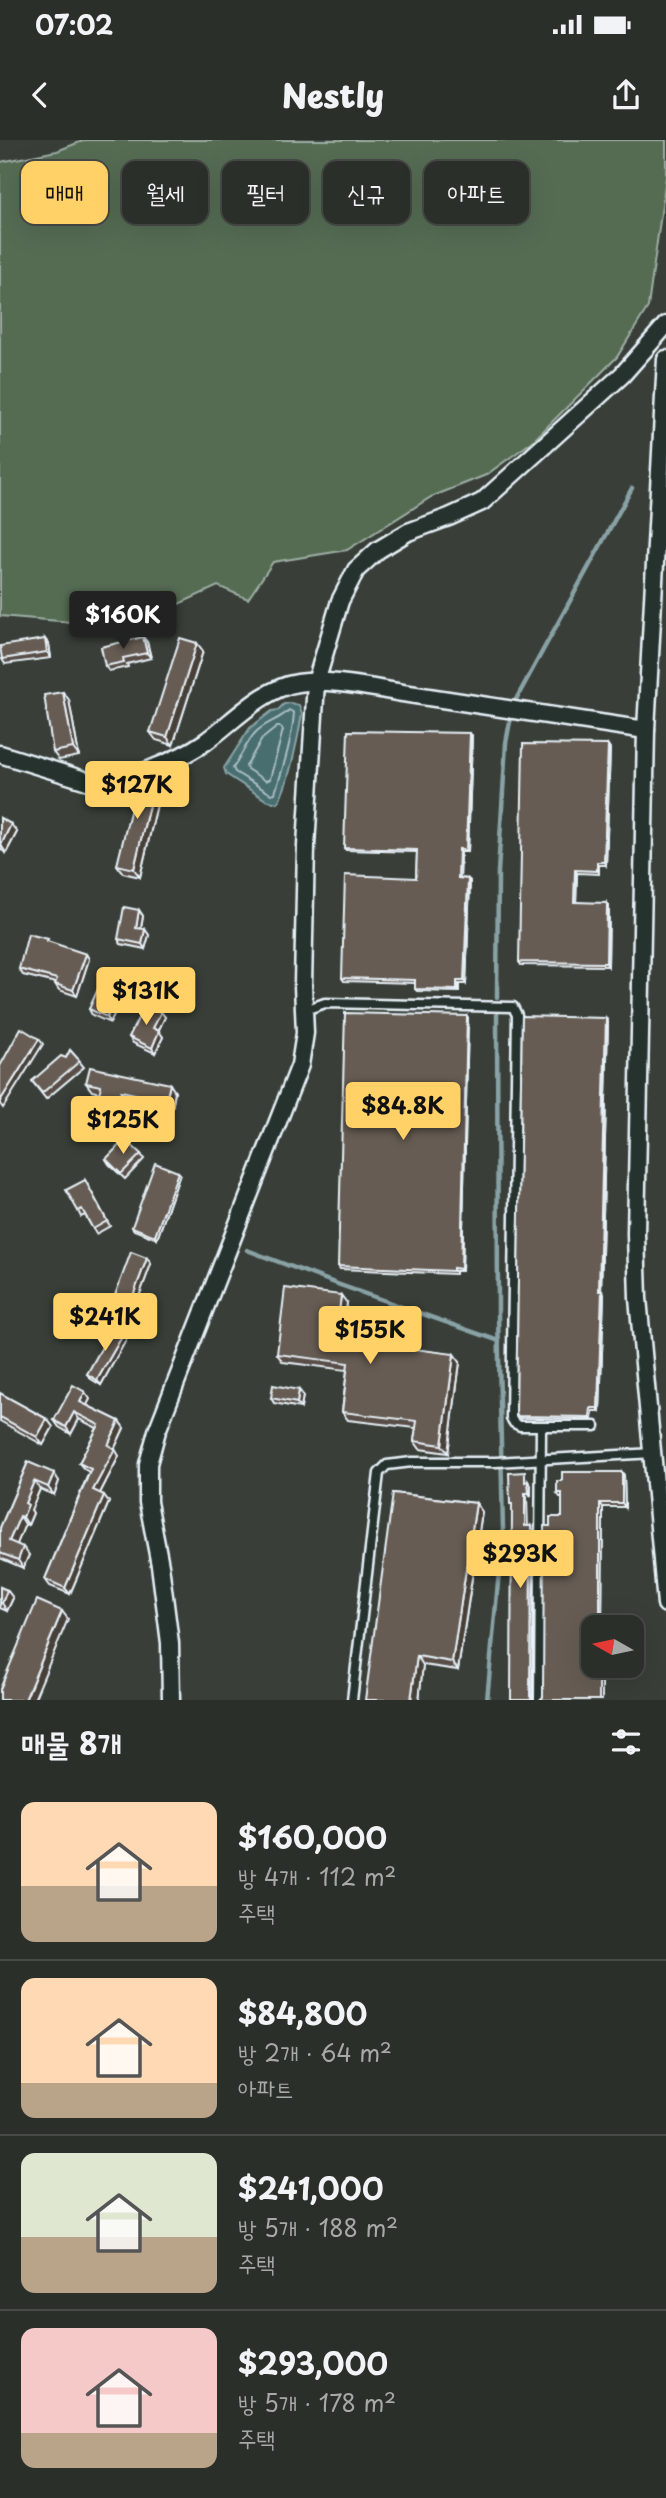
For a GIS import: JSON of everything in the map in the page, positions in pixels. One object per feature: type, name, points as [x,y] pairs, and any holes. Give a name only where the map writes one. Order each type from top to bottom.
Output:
[{"type":"street","points":[[171,1700],[170,1643],[160,1565],[148,1502],[148,1464],[157,1430],[300,1065],[305,1033],[303,985],[306,846],[316,682],[340,601],[356,570],[378,550],[408,532],[482,502],[622,376],[666,325]]},
{"type":"street","points":[[666,359],[646,730],[636,1234],[638,1298],[666,1604]]},
{"type":"street","points":[[0,754],[91,782],[104,783],[127,778],[203,744],[281,687],[300,682],[384,691],[646,730]]},
{"type":"lane","points":[[305,1010],[326,1003],[513,1007],[517,1015],[511,1418],[520,1426],[595,1426]]},
{"type":"lane","points":[[539,1700],[541,1427]]},
{"type":"lane","points":[[352,1700],[379,1473],[387,1465],[654,1453]]},
{"type":"green space","points":[[85,140],[666,140],[666,177],[648,307],[617,357],[533,441],[486,475],[431,497],[347,550],[273,562],[248,599],[218,586],[172,607],[161,626],[119,626],[0,616],[0,162],[57,151]]},
{"type":"water","points":[[290,703],[299,705],[302,714],[289,774],[277,803],[266,800],[226,774],[224,768],[250,728],[272,711]]},
{"type":"building","points":[[143,637],[147,653],[123,658],[124,662],[105,666],[101,647]]},
{"type":"building","points":[[180,638],[197,643],[167,737],[150,732]]},
{"type":"building","points":[[45,639],[47,652],[2,659],[0,646]]},
{"type":"building","points":[[63,692],[73,748],[53,752],[44,695]]},
{"type":"building","points":[[348,731],[470,733],[466,850],[459,849],[458,878],[468,879],[464,981],[457,981],[457,990],[415,989],[415,980],[342,978],[345,875],[416,878],[417,850],[344,848]]},
{"type":"building","points":[[523,744],[608,745],[604,862],[597,862],[597,871],[575,870],[574,902],[607,903],[606,963],[519,962]]},
{"type":"building","points":[[145,772],[156,775],[134,869],[117,865],[139,775]]},
{"type":"building","points":[[0,818],[11,824],[1,845],[0,844]]},
{"type":"building","points":[[124,907],[139,910],[136,928],[145,929],[142,944],[118,939]]},
{"type":"building","points":[[28,934],[86,954],[73,990],[55,984],[57,979],[19,969]]},
{"type":"building","points":[[102,980],[120,988],[107,1017],[89,1009]]},
{"type":"building","points":[[145,1004],[161,1012],[153,1028],[159,1031],[152,1048],[129,1037]]},
{"type":"building","points":[[345,1013],[467,1016],[461,1269],[453,1268],[453,1271],[338,1266]]},
{"type":"building","points":[[522,1016],[606,1018],[598,1408],[591,1408],[590,1417],[516,1414]]},
{"type":"building","points":[[21,1028],[39,1039],[0,1101],[0,1066]]},
{"type":"building","points":[[70,1050],[80,1061],[42,1093],[32,1081],[61,1056],[66,1058]]},
{"type":"building","points":[[90,1067],[170,1084],[166,1101],[121,1091],[119,1099],[99,1094],[101,1086],[86,1083]]},
{"type":"building","points":[[125,1139],[141,1154],[121,1174],[106,1159]]},
{"type":"building","points":[[155,1163],[178,1172],[155,1236],[132,1227]]},
{"type":"building","points":[[85,1180],[107,1221],[93,1229],[82,1209],[78,1211],[66,1190]]},
{"type":"building","points":[[131,1252],[147,1258],[130,1304],[114,1298]]},
{"type":"building","points":[[285,1288],[341,1295],[336,1339],[454,1354],[442,1445],[414,1441],[417,1421],[342,1412],[348,1363],[277,1354]]},
{"type":"building","points":[[113,1327],[124,1333],[97,1380],[87,1374]]},
{"type":"building","points":[[73,1385],[85,1392],[80,1402],[119,1421],[108,1445],[115,1449],[93,1490],[104,1495],[65,1588],[45,1579],[91,1469],[79,1463],[99,1425],[74,1412],[66,1427],[54,1420]]},
{"type":"building","points":[[273,1385],[299,1390],[297,1403],[271,1398]]},
{"type":"building","points":[[0,1393],[47,1419],[37,1437],[0,1417]]},
{"type":"building","points":[[28,1462],[54,1473],[48,1487],[34,1481],[25,1503],[28,1505],[23,1517],[20,1516],[9,1541],[23,1547],[18,1560],[0,1553],[0,1528]]},
{"type":"building","points":[[525,1472],[529,1493],[525,1493],[525,1526],[531,1526],[532,1700],[511,1700],[512,1504],[509,1473]]},
{"type":"building","points":[[562,1472],[622,1472],[622,1503],[600,1503],[600,1615],[581,1615],[581,1678],[599,1678],[599,1700],[540,1700],[543,1697],[544,1526],[550,1526],[550,1517],[562,1517],[562,1493],[557,1493],[557,1481],[562,1481]]},
{"type":"building","points":[[393,1493],[476,1503],[452,1662],[417,1656],[411,1700],[365,1700]]},
{"type":"building","points":[[0,1587],[7,1590],[2,1603],[0,1603]]},
{"type":"building","points":[[37,1600],[62,1611],[25,1700],[0,1700],[0,1689]]},
{"type":"waterway","points":[[514,703],[632,488]]},
{"type":"waterway","points":[[497,997],[498,872],[506,743],[511,716]]},
{"type":"waterway","points":[[487,1700],[503,1529],[498,1315],[497,1013]]},
{"type":"waterway","points":[[247,1250],[499,1341]]}]
